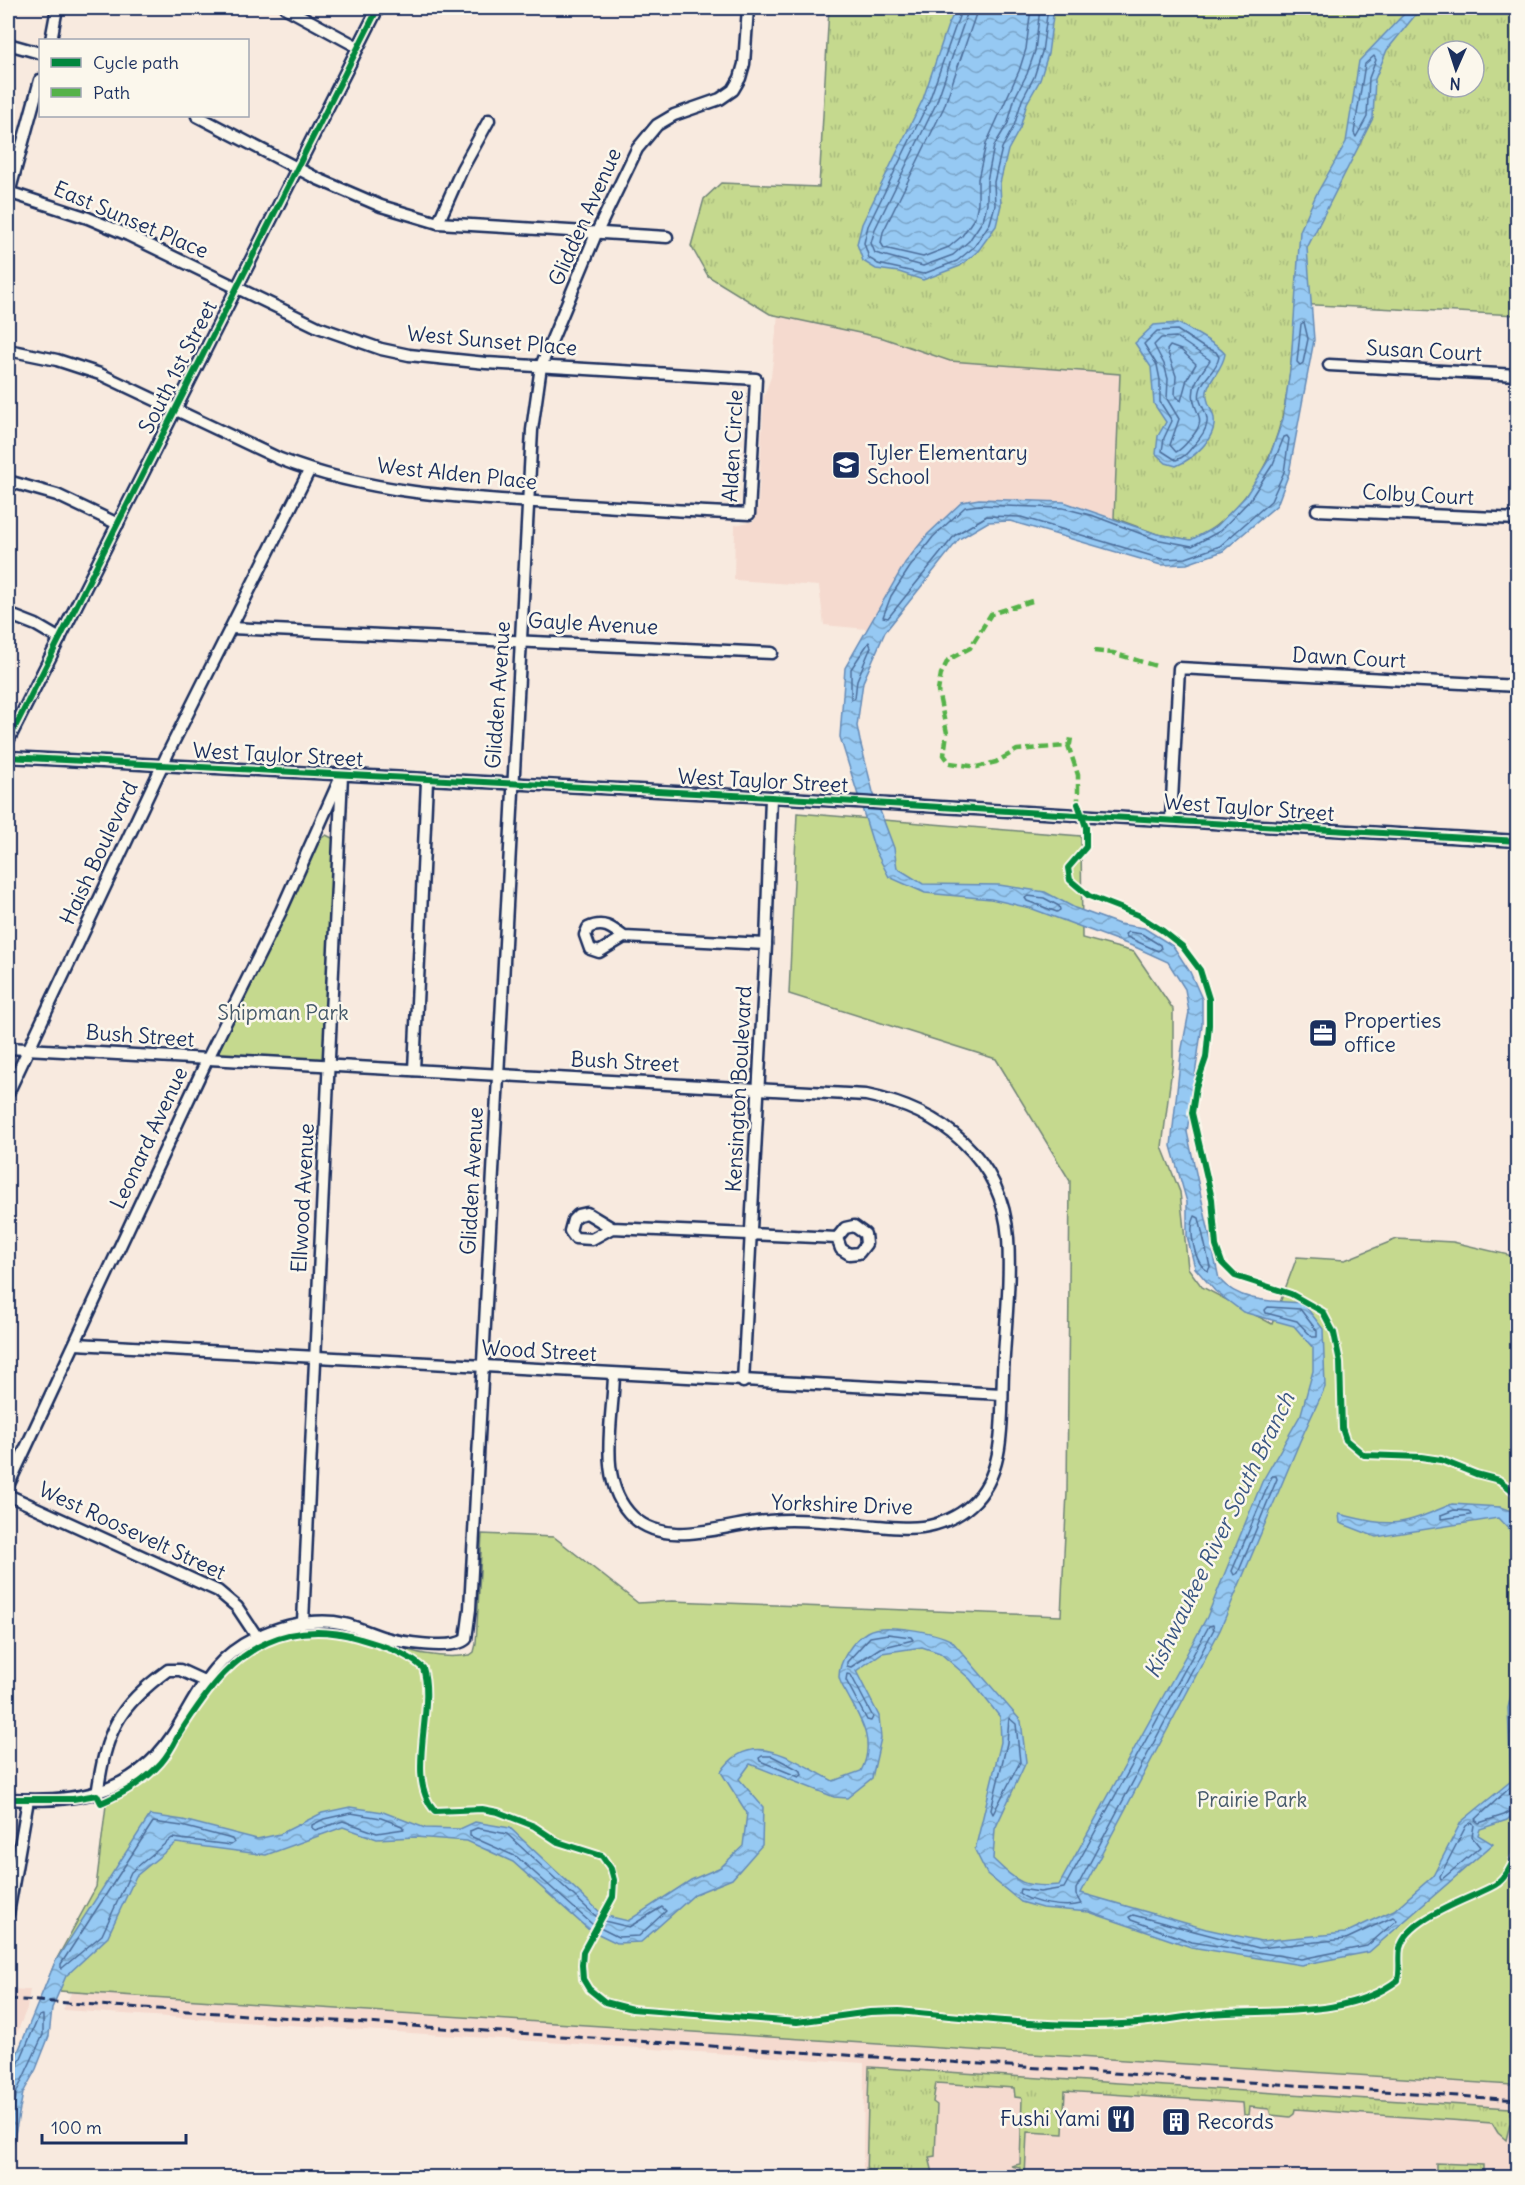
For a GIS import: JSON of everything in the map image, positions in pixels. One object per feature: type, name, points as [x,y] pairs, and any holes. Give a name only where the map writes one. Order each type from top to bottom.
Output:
[{"type":"street","points":[[51,39],[57,8]]},
{"type":"street","points":[[286,8],[358,47]]},
{"type":"street","name":"South 1st Street","points":[[8,741],[378,8]]},
{"type":"street","name":"Glidden Avenue","points":[[303,1622],[347,1624],[382,1637],[447,1645],[460,1644],[466,1639],[470,1609],[532,430],[541,366],[596,234],[637,149],[652,129],[674,115],[720,99],[733,90],[740,78],[744,64],[748,8]]},
{"type":"street","points":[[8,44],[39,52]]},
{"type":"street","points":[[8,193],[39,84]]},
{"type":"street","points":[[199,117],[299,167],[318,179],[381,206],[438,223],[667,237]]},
{"type":"street","points":[[438,223],[462,169],[489,120]]},
{"type":"street","name":"East Sunset Place","points":[[8,193],[88,218],[237,287]]},
{"type":"street","name":"West Sunset Place","points":[[237,287],[318,327],[381,349],[438,359],[721,377]]},
{"type":"street","name":"West Alden Place","points":[[8,350],[86,369],[176,409],[250,446],[309,471],[420,494],[749,514]]},
{"type":"street","name":"Susan Court","points":[[1329,365],[1518,375]]},
{"type":"street","name":"Alden Circle","points":[[721,377],[756,379],[749,514]]},
{"type":"street","name":"Haish Boulevard","points":[[8,1093],[162,765],[309,471]]},
{"type":"street","points":[[8,481],[57,495],[118,524]]},
{"type":"street","name":"Colby Court","points":[[1317,510],[1518,519]]},
{"type":"street","points":[[8,614],[36,625],[60,639]]},
{"type":"street","name":"Gayle Avenue","points":[[231,628],[772,653]]},
{"type":"street","name":"Dawn Court","points":[[1171,819],[1179,668],[1518,686]]},
{"type":"street","name":"West Taylor Street","points":[[8,757],[512,786],[771,797],[1171,819],[1518,841]]},
{"type":"street","name":"Leonard Avenue","points":[[8,1486],[207,1060],[281,911],[342,775]]},
{"type":"street","name":"Ellwood Avenue","points":[[303,1622],[342,775]]},
{"type":"street","points":[[414,1070],[426,781]]},
{"type":"street","name":"Kensington Boulevard","points":[[743,1382],[766,944],[771,797]]},
{"type":"street","points":[[624,937],[766,944]]},
{"type":"street","name":"Bush Street","points":[[8,1048],[866,1095],[916,1108],[958,1136],[972,1152],[997,1193],[1008,1238],[1002,1394]]},
{"type":"street","points":[[612,1228],[837,1238]]},
{"type":"street","name":"Wood Street","points":[[75,1344],[482,1368],[1002,1394]]},
{"type":"street","name":"Yorkshire Drive","points":[[614,1375],[610,1468],[612,1486],[624,1508],[637,1521],[652,1529],[671,1533],[784,1520],[918,1528],[952,1518],[974,1502],[990,1479],[998,1454],[1002,1394]]},
{"type":"street","name":"West Roosevelt Street","points":[[8,1495],[218,1591],[237,1607],[256,1637]]},
{"type":"street","points":[[8,1799],[28,1800],[97,1795],[143,1768],[162,1749],[204,1681],[220,1661],[256,1637],[303,1622]]},
{"type":"street","points":[[97,1795],[109,1735],[132,1700],[168,1670],[180,1670],[204,1681]]},
{"type":"street","points":[[8,1914],[28,1800]]},
{"type":"shaded area","points":[[778,315],[883,338],[950,361],[1121,374],[1114,518],[1064,502],[962,502],[928,534],[905,563],[867,629],[824,625],[819,586],[734,580],[735,525],[754,521],[758,507],[764,396],[771,377]]},
{"type":"shaded area","points":[[8,1989],[30,1990],[27,2008],[8,2055]]},
{"type":"shaded area","points":[[72,1991],[1517,2085],[1517,2177],[863,2177],[864,2063],[63,2010]]},
{"type":"green space","points":[[829,8],[1517,8],[1517,315],[1296,304],[1288,386],[1276,438],[1266,463],[1253,486],[1235,508],[1214,527],[1191,540],[1157,534],[1114,518],[1120,374],[950,361],[883,338],[770,314],[708,276],[691,246],[704,199],[721,183],[819,187]]},
{"type":"green space","name":"Prairie Park","points":[[797,813],[1081,836],[1082,938],[1134,952],[1173,1009],[1173,1060],[1162,1147],[1180,1192],[1188,1268],[1202,1287],[1272,1324],[1297,1257],[1345,1260],[1397,1239],[1453,1242],[1517,1257],[1518,1935],[1512,2085],[44,1990],[55,1962],[96,1887],[107,1797],[135,1781],[159,1761],[176,1741],[214,1682],[229,1665],[246,1650],[268,1639],[296,1631],[318,1630],[340,1632],[426,1654],[470,1655],[474,1652],[476,1644],[482,1534],[554,1537],[638,1603],[672,1601],[1061,1616],[1067,1492],[1070,1181],[996,1059],[789,994]]},
{"type":"green space","name":"Shipman Park","points":[[326,835],[334,839],[323,1060],[217,1055],[316,842]]},
{"type":"green space","points":[[869,2067],[1510,2108],[1510,2114],[1517,2114],[1517,2124],[1510,2124],[1506,2140],[1492,2123],[1295,2109],[1294,2114],[1290,2117],[1271,2115],[1269,2109],[1250,2107],[1249,2115],[1244,2115],[1243,2103],[1065,2091],[1063,2134],[1027,2132],[1025,2177],[1019,2177],[1020,2168],[1011,2166],[1020,2164],[1022,2098],[1015,2097],[1014,2088],[936,2083],[933,2102],[937,2105],[935,2156],[929,2157],[934,2177],[866,2177]]},
{"type":"green space","points":[[1436,2163],[1483,2165],[1483,2174],[1436,2172]]},
{"type":"water","points":[[957,8],[1054,8],[1048,54],[1040,80],[1027,103],[1020,128],[1008,150],[1000,183],[1001,205],[996,226],[978,251],[960,266],[923,280],[899,272],[876,269],[863,261],[857,244],[862,224],[923,99],[948,25]]},
{"type":"water","points":[[1406,8],[1421,8],[1387,50],[1375,79],[1373,118],[1307,248],[1314,340],[1289,473],[1277,505],[1223,551],[1187,564],[1161,565],[1010,521],[988,522],[959,539],[885,632],[863,682],[857,726],[873,792],[894,848],[897,868],[923,884],[999,885],[1045,892],[1075,908],[1119,924],[1144,928],[1173,946],[1190,972],[1202,999],[1202,1025],[1187,1132],[1219,1279],[1227,1287],[1247,1297],[1303,1303],[1323,1329],[1325,1387],[1220,1630],[1081,1893],[1206,1929],[1261,1941],[1345,1933],[1394,1910],[1433,1876],[1461,1822],[1511,1781],[1508,1708],[1517,1671],[1517,1811],[1507,1820],[1480,1829],[1478,1835],[1493,1844],[1369,1952],[1301,1965],[1191,1947],[1089,1912],[1042,1908],[1021,1902],[987,1874],[975,1850],[1001,1742],[1000,1717],[970,1679],[940,1653],[922,1647],[882,1653],[856,1671],[879,1716],[881,1738],[872,1778],[847,1798],[834,1797],[750,1764],[739,1779],[763,1807],[762,1845],[732,1879],[695,1894],[641,1942],[617,1943],[588,1929],[513,1862],[467,1841],[415,1837],[377,1839],[343,1827],[266,1855],[176,1843],[136,1876],[107,1938],[66,1976],[52,2008],[49,2036],[36,2069],[23,2093],[8,2170],[8,2076],[55,1962],[150,1815],[183,1820],[257,1839],[280,1834],[322,1813],[350,1807],[383,1812],[425,1828],[460,1829],[475,1822],[510,1828],[603,1915],[628,1921],[691,1880],[721,1867],[743,1846],[747,1813],[721,1772],[733,1758],[746,1751],[775,1752],[833,1781],[861,1771],[867,1741],[862,1722],[840,1681],[841,1664],[847,1652],[867,1632],[875,1629],[897,1628],[922,1632],[952,1641],[1021,1721],[1026,1762],[995,1829],[993,1859],[1009,1874],[1022,1882],[1037,1886],[1059,1885],[1207,1617],[1262,1482],[1301,1414],[1313,1371],[1313,1348],[1294,1326],[1243,1312],[1215,1291],[1195,1268],[1187,1236],[1187,1202],[1171,1146],[1181,1053],[1189,1012],[1185,989],[1168,962],[1135,947],[1030,908],[991,899],[925,893],[889,877],[875,850],[840,737],[845,668],[905,563],[928,534],[962,502],[979,499],[1064,502],[1157,534],[1191,540],[1217,526],[1245,497],[1268,461],[1283,419],[1291,363],[1300,231],[1316,195],[1346,142],[1359,61],[1404,14]]},
{"type":"water","points":[[1178,323],[1211,342],[1225,354],[1207,391],[1214,418],[1212,433],[1196,453],[1176,466],[1166,463],[1156,454],[1158,436],[1166,422],[1154,404],[1151,367],[1135,343],[1154,325]]},
{"type":"water","points":[[1452,1504],[1500,1507],[1517,1513],[1517,1538],[1498,1518],[1376,1537],[1340,1523],[1339,1514],[1385,1523],[1397,1523],[1420,1517]]},
{"type":"railway","points":[[8,1999],[1518,2100]]},
{"type":"marked path","points":[[1032,601],[991,614],[970,648],[948,660],[941,674],[938,691],[947,733],[944,755],[950,763],[977,767],[996,762],[1017,750],[1066,746],[1070,744],[1071,738]]},
{"type":"marked path","points":[[1094,651],[1113,653],[1156,666]]},
{"type":"marked path","points":[[1068,745],[1078,775],[1078,804]]},
{"type":"cycle path","points":[[8,741],[378,8]]},
{"type":"cycle path","points":[[8,757],[771,797],[1518,841]]},
{"type":"cycle path","points":[[1078,804],[1086,827],[1086,847],[1068,868],[1070,880],[1089,896],[1138,915],[1163,931],[1182,946],[1200,970],[1209,999],[1209,1025],[1206,1058],[1196,1087],[1192,1113],[1212,1199],[1216,1246],[1222,1263],[1235,1276],[1291,1294],[1323,1312],[1334,1333],[1340,1362],[1342,1428],[1346,1440],[1364,1455],[1441,1460],[1476,1474],[1499,1480],[1518,1495]]},
{"type":"cycle path","points":[[8,1799],[73,1799],[97,1795],[101,1803],[126,1791],[161,1763],[211,1688],[224,1673],[253,1650],[270,1641],[306,1632],[340,1634],[357,1638],[400,1653],[423,1668],[426,1703],[421,1762],[422,1780],[426,1797],[435,1811],[482,1809],[498,1812],[534,1826],[558,1842],[602,1856],[611,1869],[614,1880],[613,1897],[583,1952],[583,1979],[589,1989],[605,2002],[632,2009],[797,2022],[870,2012],[899,2011],[1010,2022],[1094,2025],[1214,2014],[1293,2011],[1338,2005],[1379,1992],[1398,1980],[1400,1948],[1405,1937],[1427,1918],[1499,1882],[1509,1870],[1518,1851]]},
{"type":"place","name":"Tyler Elementary School","points":[[846,465]]},
{"type":"place","name":"Properties office","points":[[1323,1033]]},
{"type":"place","name":"Fushi Yami","points":[[1121,2119]]},
{"type":"place","name":"Records","points":[[1176,2122]]},
{"type":"water label","name":"Kishwaukee River South Branch","points":[[1219,1535]]}]
